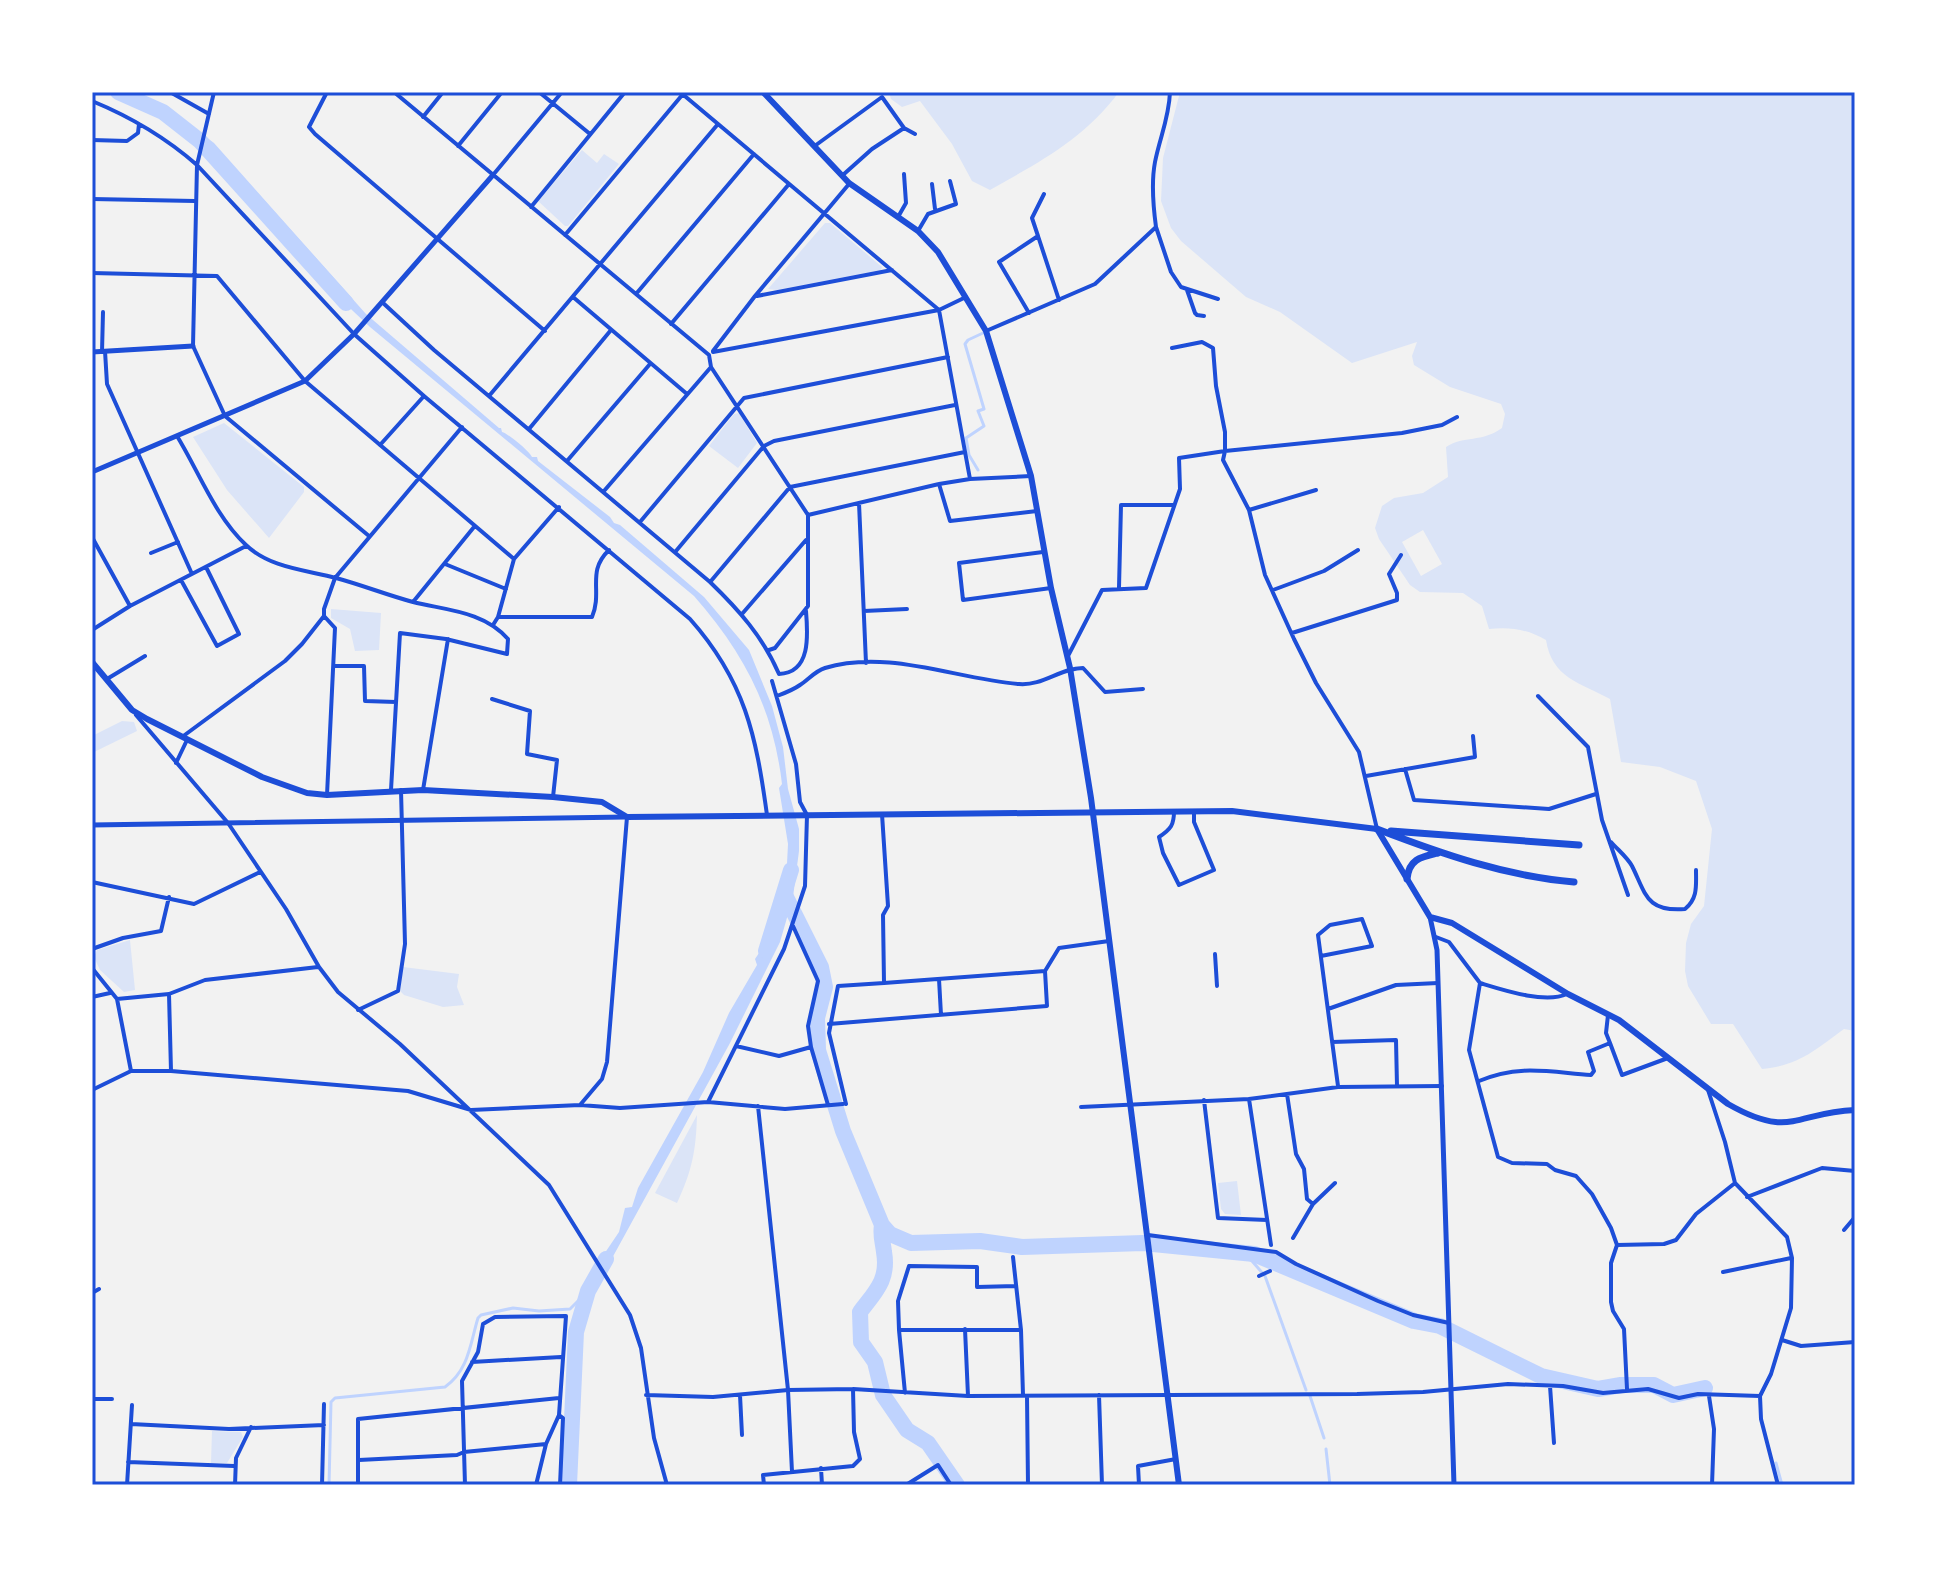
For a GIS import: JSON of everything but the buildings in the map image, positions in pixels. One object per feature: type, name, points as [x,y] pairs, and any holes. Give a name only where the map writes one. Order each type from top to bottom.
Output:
[{"type":"highway","points":[[1377,829],[1579,845]]},
{"type":"highway","points":[[1377,829],[1440,853],[1513,874],[1574,882]]},
{"type":"highway","points":[[1407,879],[1409,868],[1415,860],[1440,853]]},
{"type":"main road","points":[[763,92],[844,174],[849,183],[918,231],[938,252],[986,331],[1031,476],[1051,588],[1068,657],[1092,811],[1179,1485]]},
{"type":"main road","points":[[92,662],[132,710],[262,777],[307,793],[327,795],[423,790],[553,797],[602,802],[627,817],[1194,811],[1243,812],[1377,829],[1430,917],[1452,923],[1608,1015],[1670,1057],[1728,1104],[1765,1121],[1796,1123],[1855,1110]]},
{"type":"street","points":[[170,92],[209,114]]},
{"type":"street","points":[[214,92],[197,165],[193,346],[225,416],[369,536]]},
{"type":"street","points":[[327,92],[309,127],[545,331]]},
{"type":"street","points":[[394,92],[711,354],[939,310],[966,297]]},
{"type":"street","points":[[423,117],[443,92]]},
{"type":"street","points":[[458,146],[502,92]]},
{"type":"street","points":[[539,92],[590,134]]},
{"type":"street","points":[[92,472],[305,381],[354,334],[438,240],[562,92]]},
{"type":"street","points":[[531,207],[625,92]]},
{"type":"street","points":[[1170,92],[1169,116],[1155,163],[1152,193],[1156,227],[1171,272],[1181,287],[1218,299]]},
{"type":"street","points":[[565,235],[682,93],[939,310],[970,479]]},
{"type":"street","points":[[816,145],[882,97],[904,128],[915,134]]},
{"type":"street","points":[[92,101],[135,120],[174,144],[354,334],[670,600],[713,644],[739,691],[748,715],[756,741],[767,815]]},
{"type":"street","points":[[92,140],[127,141],[138,133],[139,124]]},
{"type":"street","points":[[489,396],[718,124]]},
{"type":"street","points":[[844,174],[872,149],[904,128]]},
{"type":"street","points":[[636,294],[754,154]]},
{"type":"street","points":[[898,218],[906,203],[904,174]]},
{"type":"street","points":[[918,231],[928,214],[956,204],[950,181]]},
{"type":"street","points":[[380,305],[676,551],[742,614],[769,650],[779,674],[787,674],[799,666],[806,652],[808,515],[711,367],[711,354],[849,183]]},
{"type":"street","points":[[671,324],[789,184]]},
{"type":"street","points":[[932,184],[935,211]]},
{"type":"street","points":[[1044,194],[1032,218],[1059,300]]},
{"type":"street","points":[[92,199],[195,201]]},
{"type":"street","points":[[986,331],[1095,284],[1156,227]]},
{"type":"street","points":[[1029,313],[999,262],[1038,236]]},
{"type":"street","points":[[755,296],[892,270]]},
{"type":"street","points":[[92,273],[217,276],[305,381],[514,559]]},
{"type":"street","points":[[1187,290],[1195,313],[1204,316]]},
{"type":"street","points":[[573,297],[687,394]]},
{"type":"street","points":[[103,312],[107,384],[192,574]]},
{"type":"street","points":[[529,429],[611,330]]},
{"type":"street","points":[[1172,348],[1202,342],[1213,348],[1216,386],[1225,432],[1223,460],[1249,510],[1265,575],[1292,633],[1316,683],[1359,752],[1377,829]]},
{"type":"street","points":[[92,352],[193,346]]},
{"type":"street","points":[[640,522],[744,398],[948,357]]},
{"type":"street","points":[[567,461],[650,364]]},
{"type":"street","points":[[604,491],[711,367]]},
{"type":"street","points":[[379,445],[424,396]]},
{"type":"street","points":[[676,551],[764,446],[774,441],[956,405]]},
{"type":"street","points":[[1068,657],[1102,590],[1146,588],[1180,489],[1179,458],[1402,433],[1442,425],[1457,417]]},
{"type":"street","points":[[176,763],[185,738],[285,661],[302,644],[324,616],[335,578],[462,427]]},
{"type":"street","points":[[177,436],[220,512],[246,546],[286,567],[335,578],[413,602],[456,610],[493,625],[508,639],[507,654],[448,639],[400,633],[391,790]]},
{"type":"street","points":[[710,582],[790,487],[965,452]]},
{"type":"street","points":[[808,515],[939,484],[1031,476]]},
{"type":"street","points":[[939,484],[950,521],[1037,511]]},
{"type":"street","points":[[1249,510],[1316,490]]},
{"type":"street","points":[[859,503],[866,663]]},
{"type":"street","points":[[1119,588],[1121,505],[1174,505]]},
{"type":"street","points":[[493,625],[514,559],[559,507]]},
{"type":"street","points":[[413,602],[474,527]]},
{"type":"street","points":[[92,537],[130,606]]},
{"type":"street","points":[[742,614],[807,538]]},
{"type":"street","points":[[151,553],[178,542]]},
{"type":"street","points":[[92,630],[130,606],[246,546]]},
{"type":"street","points":[[498,617],[592,617],[596,607],[597,565],[609,550]]},
{"type":"street","points":[[1273,590],[1324,571],[1358,550]]},
{"type":"street","points":[[1044,552],[959,563],[963,600],[1051,588]]},
{"type":"street","points":[[1292,633],[1397,600],[1389,574],[1401,555]]},
{"type":"street","points":[[444,564],[506,589]]},
{"type":"street","points":[[181,580],[217,646],[239,634],[206,567]]},
{"type":"street","points":[[864,611],[907,609]]},
{"type":"street","points":[[769,650],[775,648],[806,611]]},
{"type":"street","points":[[324,616],[335,628],[327,795]]},
{"type":"street","points":[[423,790],[448,639]]},
{"type":"street","points":[[107,679],[145,656]]},
{"type":"street","points":[[777,696],[825,669],[866,663],[908,665],[1022,685],[1042,681],[1070,668],[1083,668],[1105,692],[1143,689]]},
{"type":"street","points":[[334,666],[364,666],[365,701],[396,702]]},
{"type":"street","points":[[708,1102],[784,949],[805,886],[804,815],[796,764],[772,681]]},
{"type":"street","points":[[1538,696],[1588,747],[1596,794],[1628,895]]},
{"type":"street","points":[[492,699],[530,711],[527,754],[557,760],[553,797]]},
{"type":"street","points":[[132,710],[228,823],[338,992],[400,1044],[549,1185],[630,1315],[641,1348],[646,1395],[667,1485]]},
{"type":"street","points":[[1366,776],[1475,757],[1473,736]]},
{"type":"street","points":[[1405,769],[1414,800],[1549,809],[1596,794]]},
{"type":"street","points":[[357,1010],[398,991],[405,944],[401,790]]},
{"type":"street","points":[[1174,811],[1174,823],[1159,837],[1163,853],[1179,885],[1214,870],[1194,822],[1194,811]]},
{"type":"street","points":[[882,814],[888,906],[883,915],[884,983]]},
{"type":"street","points":[[92,825],[627,817],[607,1062],[602,1079],[580,1105]]},
{"type":"street","points":[[1609,841],[1632,867],[1642,893],[1653,903],[1666,908],[1685,909],[1692,903],[1696,896],[1696,870]]},
{"type":"street","points":[[92,882],[194,904],[261,872]]},
{"type":"street","points":[[92,949],[123,938],[161,931],[169,897]]},
{"type":"street","points":[[1430,917],[1436,937],[1438,983],[1454,1485]]},
{"type":"street","points":[[1321,956],[1372,946],[1362,919],[1330,925],[1318,935],[1338,1087]]},
{"type":"street","points":[[793,926],[818,981],[808,1026],[811,1047],[830,1104]]},
{"type":"street","points":[[1436,937],[1449,942],[1480,983],[1533,996],[1562,997],[1568,994]]},
{"type":"street","points":[[829,1024],[1047,1006],[1045,971],[1059,948],[1109,941]]},
{"type":"street","points":[[1215,954],[1217,986]]},
{"type":"street","points":[[117,999],[169,994],[205,980],[319,967]]},
{"type":"street","points":[[92,968],[117,999],[131,1071]]},
{"type":"street","points":[[92,1090],[131,1071],[171,1071],[408,1091],[471,1110],[580,1105],[620,1108],[708,1102],[785,1109],[844,1104],[830,1046],[829,1024],[838,986],[1045,971]]},
{"type":"street","points":[[939,979],[941,1015]]},
{"type":"street","points":[[1328,1009],[1396,985],[1438,983]]},
{"type":"street","points":[[1480,983],[1469,1050],[1498,1157],[1512,1163],[1547,1164],[1555,1170],[1576,1176],[1592,1194],[1611,1228],[1617,1245],[1611,1263],[1611,1302],[1624,1329],[1627,1389]]},
{"type":"street","points":[[92,997],[110,993]]},
{"type":"street","points":[[169,994],[171,1071]]},
{"type":"street","points":[[1608,1015],[1606,1033],[1622,1075],[1670,1057]]},
{"type":"street","points":[[1332,1042],[1396,1040],[1397,1086]]},
{"type":"street","points":[[1479,1081],[1518,1069],[1591,1075],[1594,1071],[1588,1052],[1610,1043]]},
{"type":"street","points":[[734,1045],[779,1056],[811,1047]]},
{"type":"street","points":[[1081,1107],[1249,1099],[1338,1087],[1442,1086]]},
{"type":"street","points":[[1708,1087],[1707,1094],[1725,1142],[1735,1183],[1787,1237],[1792,1258],[1791,1308],[1771,1374],[1760,1396],[1761,1419],[1778,1485]]},
{"type":"street","points":[[1287,1094],[1296,1154],[1304,1169],[1307,1199],[1313,1204]]},
{"type":"street","points":[[1249,1099],[1271,1245]]},
{"type":"street","points":[[1204,1100],[1218,1218],[1267,1220]]},
{"type":"street","points":[[758,1106],[788,1390],[792,1472]]},
{"type":"street","points":[[1747,1197],[1822,1168],[1855,1171]]},
{"type":"street","points":[[1293,1238],[1313,1204],[1335,1183]]},
{"type":"street","points":[[1617,1245],[1664,1244],[1676,1240],[1696,1214],[1735,1183]]},
{"type":"street","points":[[1844,1230],[1855,1217]]},
{"type":"street","points":[[1147,1237],[1276,1252],[1390,1306],[1449,1328]]},
{"type":"street","points":[[1013,1257],[1021,1330],[1028,1485]]},
{"type":"street","points":[[1723,1272],[1792,1258]]},
{"type":"street","points":[[905,1393],[898,1301],[909,1266],[977,1267],[977,1287],[1016,1286]]},
{"type":"street","points":[[1259,1276],[1270,1271]]},
{"type":"street","points":[[92,1293],[99,1289]]},
{"type":"street","points":[[465,1485],[462,1381],[478,1352],[483,1324],[495,1317],[566,1316],[559,1415],[546,1444],[536,1485]]},
{"type":"street","points":[[965,1329],[968,1396]]},
{"type":"street","points":[[899,1330],[1021,1330]]},
{"type":"street","points":[[1782,1340],[1801,1346],[1855,1342]]},
{"type":"street","points":[[472,1362],[561,1357]]},
{"type":"street","points":[[1600,1392],[1601,1383]]},
{"type":"street","points":[[646,1395],[713,1397],[788,1390],[853,1389],[968,1396],[1357,1394],[1508,1384],[1600,1392],[1648,1389],[1674,1398],[1760,1396]]},
{"type":"street","points":[[1550,1386],[1554,1443]]},
{"type":"street","points":[[764,1485],[763,1475],[853,1466],[860,1459],[854,1432],[853,1389]]},
{"type":"street","points":[[740,1395],[742,1435]]},
{"type":"street","points":[[1099,1395],[1102,1485]]},
{"type":"street","points":[[1709,1395],[1714,1429],[1712,1485]]},
{"type":"street","points":[[358,1485],[358,1419],[559,1398]]},
{"type":"street","points":[[92,1399],[112,1399]]},
{"type":"street","points":[[322,1485],[324,1404]]},
{"type":"street","points":[[127,1485],[132,1405]]},
{"type":"street","points":[[559,1415],[563,1418],[560,1485]]},
{"type":"street","points":[[131,1424],[324,1425]]},
{"type":"street","points":[[235,1485],[236,1458],[251,1427]]},
{"type":"street","points":[[359,1460],[457,1455],[546,1444]]},
{"type":"street","points":[[1139,1485],[1138,1466],[1176,1459]]},
{"type":"street","points":[[128,1462],[234,1466]]},
{"type":"street","points":[[906,1485],[938,1465],[951,1485]]},
{"type":"street","points":[[821,1468],[822,1485]]},
{"type":"shaded area","points":[[889,92],[1119,92],[1076,136],[1044,159],[990,190],[972,181],[952,144],[920,101],[902,107],[891,99]]},
{"type":"shaded area","points":[[1180,92],[1855,92],[1855,1031],[1844,1029],[1797,1060],[1762,1069],[1733,1024],[1711,1024],[1688,986],[1685,971],[1686,943],[1691,924],[1704,906],[1712,829],[1696,781],[1660,767],[1621,762],[1610,699],[1561,671],[1549,653],[1546,640],[1518,630],[1489,629],[1482,606],[1463,593],[1420,592],[1410,585],[1379,539],[1375,528],[1382,506],[1394,498],[1423,493],[1448,477],[1446,447],[1487,436],[1502,428],[1505,414],[1501,404],[1450,387],[1414,365],[1412,356],[1417,342],[1352,363],[1280,312],[1246,297],[1181,241],[1171,228],[1161,201],[1163,158]],"holes":[[[1423,530],[1442,564],[1421,576],[1402,542]]]},
{"type":"shaded area","points":[[582,150],[597,163],[604,154],[619,164],[565,226],[538,201]]},
{"type":"shaded area","points":[[825,223],[830,223],[882,267],[881,270],[777,290],[768,289]]},
{"type":"shaded area","points":[[739,413],[757,443],[738,468],[709,446],[734,414]]},
{"type":"shaded area","points":[[224,423],[304,487],[304,492],[269,538],[227,490],[193,437]]},
{"type":"shaded area","points":[[331,609],[381,613],[379,650],[355,651],[350,629],[331,618]]},
{"type":"shaded area","points":[[122,721],[134,722],[137,731],[92,753],[92,736]]},
{"type":"shaded area","points":[[130,940],[135,990],[124,992],[100,970],[94,957],[97,950]]},
{"type":"shaded area","points":[[403,967],[459,974],[457,987],[464,1005],[443,1007],[404,995],[400,991]]},
{"type":"shaded area","points":[[697,1115],[692,1160],[677,1203],[655,1193]]},
{"type":"shaded area","points":[[1237,1181],[1241,1215],[1225,1214],[1221,1209],[1218,1183]]},
{"type":"shaded area","points":[[212,1431],[241,1432],[243,1437],[227,1463],[211,1463]]},
{"type":"water","points":[[124,92],[134,92],[166,108],[214,143],[366,314],[502,432],[532,457],[537,457],[538,461],[620,525],[704,597],[749,650],[772,706],[799,829],[793,897],[780,942],[730,1043],[599,1282],[592,1272],[619,1232],[625,1208],[632,1207],[638,1188],[703,1072],[729,1013],[757,965],[755,959],[763,947],[768,947],[785,903],[788,844],[779,788],[782,784],[778,756],[763,706],[728,639],[694,596],[370,327],[336,295],[325,275],[301,253],[237,176],[195,136],[149,103]]},
{"type":"waterway","points":[[118,92],[163,112],[200,141],[346,303]]},
{"type":"waterway","points":[[978,470],[969,455],[966,438],[984,426],[978,411],[984,409],[965,344],[983,333]]},
{"type":"waterway","points":[[766,951],[791,870]]},
{"type":"waterway","points":[[784,893],[821,967],[825,987],[817,1018],[818,1050],[843,1131],[882,1225],[883,1278],[860,1312],[861,1342],[875,1362],[883,1395],[907,1430],[928,1443],[957,1485]]},
{"type":"waterway","points":[[882,1225],[890,1234],[911,1243],[980,1241],[1022,1247],[1143,1243],[1254,1254],[1414,1321],[1440,1326],[1541,1376],[1598,1389],[1654,1385],[1673,1395],[1705,1388]]},
{"type":"waterway","points":[[1239,1252],[1265,1276],[1306,1390]]},
{"type":"waterway","points":[[569,1485],[576,1332],[588,1291],[606,1259]]},
{"type":"waterway","points":[[329,1485],[331,1402],[335,1398],[445,1387],[464,1365],[481,1315],[513,1308],[539,1311],[570,1309],[588,1291]]},
{"type":"waterway","points":[[1310,1396],[1324,1438]]},
{"type":"waterway","points":[[1326,1449],[1330,1485]]},
{"type":"waterway","points":[[1776,1463],[1782,1485]]}]
